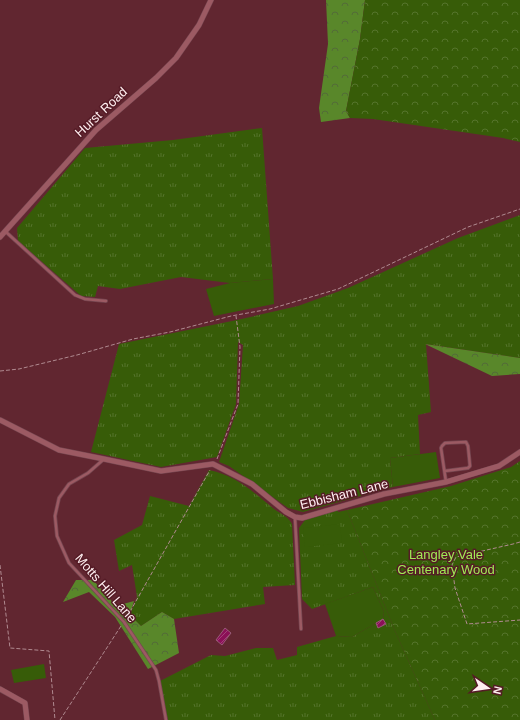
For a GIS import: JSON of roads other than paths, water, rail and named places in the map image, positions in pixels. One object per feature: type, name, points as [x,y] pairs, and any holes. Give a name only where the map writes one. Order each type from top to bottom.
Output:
[{"type":"street","name":"Hurst Road","points":[[0,237],[96,130],[156,78],[176,58],[199,25],[211,0]]},
{"type":"street","points":[[0,420],[59,450],[104,459]]},
{"type":"street","name":"Ebbisham Lane","points":[[104,459],[161,471],[213,464],[252,484],[286,512],[295,517],[302,518],[384,494],[446,482],[499,466],[520,452]]},
{"type":"street","points":[[0,689],[25,703],[27,720]]},
{"type":"lane","points":[[5,231],[75,295],[84,299],[106,301]]},
{"type":"lane","points":[[445,471],[468,468],[470,466],[468,446],[466,442],[446,443],[442,446],[446,482]]},
{"type":"lane","name":"Motts Hill Lane","points":[[104,459],[88,473],[69,484],[59,498],[55,516],[57,536],[69,563],[124,622],[156,670],[160,681],[166,720]]},
{"type":"lane","points":[[295,517],[301,629]]},
{"type":"park label","name":"Langley Vale Centenary Wood","points":[[446,562]]}]
